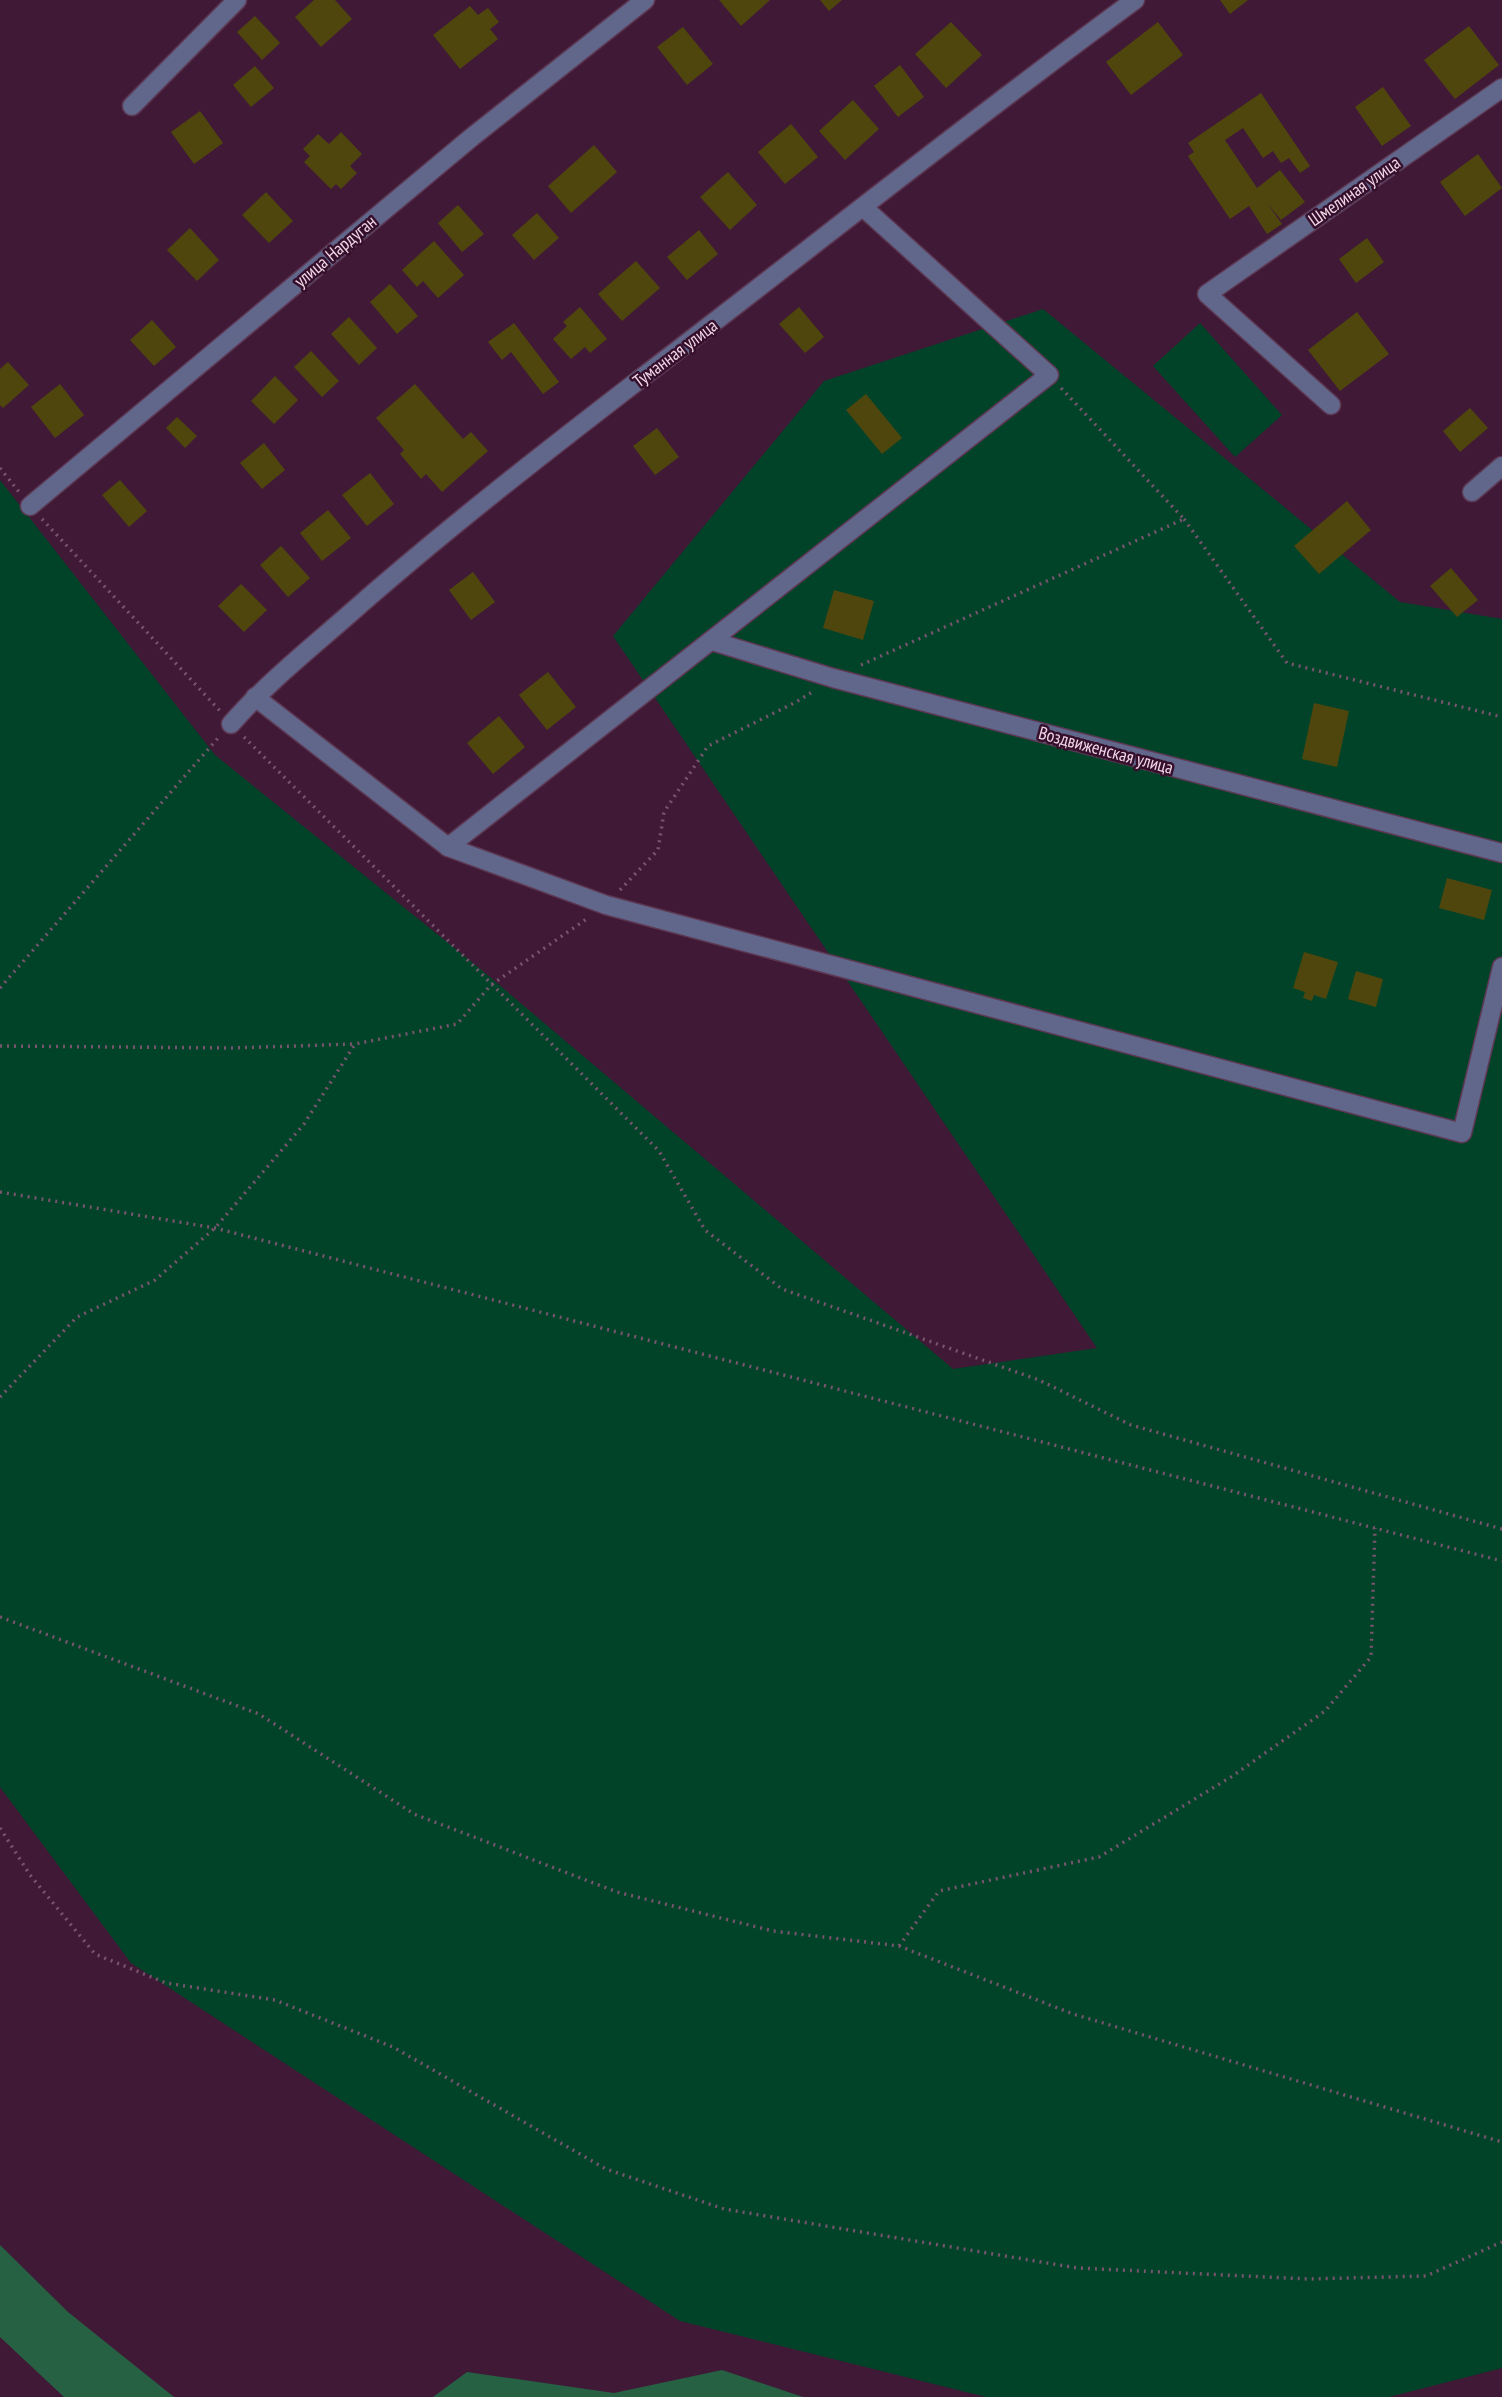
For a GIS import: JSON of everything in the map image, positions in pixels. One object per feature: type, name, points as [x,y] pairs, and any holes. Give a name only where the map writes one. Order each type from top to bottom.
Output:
[{"type":"street","name":"улица Нардуган","points":[[30,506],[472,137],[645,0]]},
{"type":"street","name":"Туманная улица","points":[[231,724],[255,697],[412,558],[538,457],[864,208],[922,160],[1135,0]]},
{"type":"street","points":[[132,106],[232,1]]},
{"type":"street","name":"Шмелиная улица","points":[[1331,405],[1207,294],[1502,88]]},
{"type":"street","points":[[448,847],[1049,375],[864,208]]},
{"type":"street","points":[[1472,492],[1502,466]]},
{"type":"street","name":"Воздвиженская улица","points":[[712,641],[833,678],[1502,853]]},
{"type":"street","points":[[255,697],[448,847],[606,905],[1462,1133],[1502,967]]},
{"type":"path","points":[[1049,375],[1184,519],[1287,663],[1502,717]]},
{"type":"path","points":[[0,468],[30,506],[231,724],[659,1151],[705,1230],[782,1289],[1038,1380],[1131,1425],[1502,1529]]},
{"type":"path","points":[[0,1046],[233,1048],[355,1044],[457,1024],[491,985],[606,905],[657,850],[664,812],[708,746],[796,702],[833,678],[1184,519]]},
{"type":"path","points":[[0,988],[231,724]]},
{"type":"path","points":[[0,1397],[77,1317],[155,1280],[215,1227],[304,1124],[355,1044]]},
{"type":"path","points":[[0,1192],[215,1227],[1502,1561]]},
{"type":"path","points":[[899,1945],[939,1891],[1098,1857],[1230,1777],[1325,1711],[1371,1657],[1375,1528]]},
{"type":"path","points":[[0,1616],[259,1714],[414,1814],[617,1892],[773,1931],[899,1945],[1073,2014],[1502,2142]]},
{"type":"path","points":[[0,1828],[30,1875],[95,1954],[166,1983],[275,2000],[393,2047],[606,2169],[724,2209],[1077,2268],[1294,2279],[1426,2276],[1502,2242]]},
{"type":"green space","points":[[1043,309],[1400,602],[1502,619],[1502,2368],[1389,2397],[986,2397],[680,2321],[131,1963],[0,1787],[0,480],[215,755],[478,967],[953,1369],[1097,1348],[613,636],[824,381]]},
{"type":"green space","points":[[1200,323],[1282,415],[1235,457],[1153,366]]},
{"type":"green space","points":[[0,2245],[68,2312],[174,2397],[64,2397],[0,2337]]},
{"type":"green space","points":[[722,2370],[803,2397],[433,2397],[467,2372],[614,2393]]},
{"type":"building","points":[[314,0],[335,0],[352,19],[321,47],[295,17]]},
{"type":"building","points":[[719,0],[770,0],[741,26]]},
{"type":"building","points":[[820,0],[842,0],[829,11]]},
{"type":"building","points":[[1220,0],[1248,0],[1230,14]]},
{"type":"building","points":[[470,6],[478,15],[488,8],[499,22],[490,29],[498,39],[460,69],[433,35]]},
{"type":"building","points":[[255,16],[280,43],[262,60],[237,32]]},
{"type":"building","points":[[951,22],[982,55],[946,88],[915,54]]},
{"type":"building","points":[[1158,22],[1183,55],[1131,95],[1106,62]]},
{"type":"building","points":[[1469,26],[1499,65],[1455,99],[1424,60]]},
{"type":"building","points":[[683,27],[713,64],[687,85],[657,47]]},
{"type":"building","points":[[900,65],[924,97],[898,117],[874,86]]},
{"type":"building","points":[[255,66],[274,88],[251,107],[233,85]]},
{"type":"building","points":[[1383,87],[1411,126],[1382,146],[1355,107]]},
{"type":"building","points":[[1261,93],[1310,166],[1300,173],[1289,158],[1281,163],[1273,151],[1263,158],[1243,128],[1225,140],[1257,188],[1280,170],[1305,202],[1281,220],[1267,203],[1282,224],[1267,234],[1249,206],[1230,219],[1188,156],[1194,152],[1188,143]]},
{"type":"building","points":[[853,100],[879,129],[845,160],[819,131]]},
{"type":"building","points":[[200,111],[223,143],[194,164],[171,132]]},
{"type":"building","points":[[791,124],[818,157],[785,184],[758,152]]},
{"type":"building","points":[[341,132],[362,154],[350,166],[357,173],[341,189],[336,184],[331,189],[304,162],[310,156],[303,149],[318,134],[329,144]]},
{"type":"building","points":[[594,145],[617,172],[571,213],[548,186]]},
{"type":"building","points":[[1478,154],[1502,188],[1465,216],[1440,182]]},
{"type":"building","points":[[728,172],[757,205],[730,230],[700,197]]},
{"type":"building","points":[[266,192],[293,221],[269,243],[242,215]]},
{"type":"building","points":[[458,205],[484,234],[462,252],[438,223]]},
{"type":"building","points":[[537,213],[559,238],[534,260],[512,235]]},
{"type":"building","points":[[190,228],[219,260],[197,281],[167,250]]},
{"type":"building","points":[[699,230],[718,254],[687,280],[667,257]]},
{"type":"building","points":[[1367,238],[1384,262],[1356,283],[1339,259]]},
{"type":"building","points":[[434,241],[464,275],[438,298],[423,281],[417,287],[402,270]]},
{"type":"building","points":[[636,261],[660,288],[622,321],[598,294]]},
{"type":"building","points":[[390,284],[418,316],[397,334],[370,302]]},
{"type":"building","points":[[580,307],[607,339],[590,353],[585,347],[571,359],[553,339],[567,326],[563,322]]},
{"type":"building","points":[[799,307],[824,337],[805,353],[779,324]]},
{"type":"building","points":[[1357,312],[1389,354],[1340,391],[1308,350]]},
{"type":"building","points":[[349,317],[377,348],[359,365],[331,334]]},
{"type":"building","points":[[152,320],[176,347],[154,366],[130,340]]},
{"type":"building","points":[[514,323],[559,382],[543,394],[511,352],[502,360],[488,342]]},
{"type":"building","points":[[311,351],[339,381],[322,397],[294,367]]},
{"type":"building","points":[[8,362],[29,385],[3,408],[0,405],[0,369]]},
{"type":"building","points":[[275,376],[298,400],[274,424],[251,401]]},
{"type":"building","points":[[60,384],[84,415],[55,438],[31,407]]},
{"type":"building","points":[[415,384],[463,439],[471,432],[488,451],[442,492],[426,474],[421,479],[400,454],[404,450],[376,418]]},
{"type":"building","points":[[866,394],[902,438],[882,454],[846,410]]},
{"type":"building","points":[[1470,408],[1488,428],[1460,452],[1443,431]]},
{"type":"building","points":[[177,417],[197,436],[185,448],[166,428]]},
{"type":"building","points":[[657,428],[679,457],[655,475],[633,446]]},
{"type":"building","points":[[264,443],[285,470],[262,489],[240,463]]},
{"type":"building","points":[[370,473],[394,504],[367,526],[342,495]]},
{"type":"building","points":[[120,480],[147,511],[129,527],[102,495]]},
{"type":"building","points":[[1347,501],[1371,530],[1319,574],[1294,546]]},
{"type":"building","points":[[328,510],[351,538],[322,561],[300,533]]},
{"type":"building","points":[[281,546],[310,578],[288,597],[260,565]]},
{"type":"building","points":[[1451,568],[1478,600],[1457,617],[1430,586]]},
{"type":"building","points":[[473,572],[495,602],[471,620],[449,590]]},
{"type":"building","points":[[241,584],[267,610],[244,632],[218,606]]},
{"type":"building","points":[[834,590],[874,601],[863,640],[823,628]]},
{"type":"building","points":[[548,672],[576,707],[547,730],[519,695]]},
{"type":"building","points":[[1314,703],[1349,711],[1337,767],[1302,759]]},
{"type":"building","points":[[499,716],[525,747],[493,774],[467,743]]},
{"type":"building","points":[[1447,878],[1492,890],[1484,920],[1439,908]]},
{"type":"building","points":[[1304,952],[1338,962],[1326,999],[1314,995],[1312,1001],[1303,998],[1305,992],[1293,988]]},
{"type":"building","points":[[1356,971],[1383,979],[1376,1007],[1348,999]]}]
